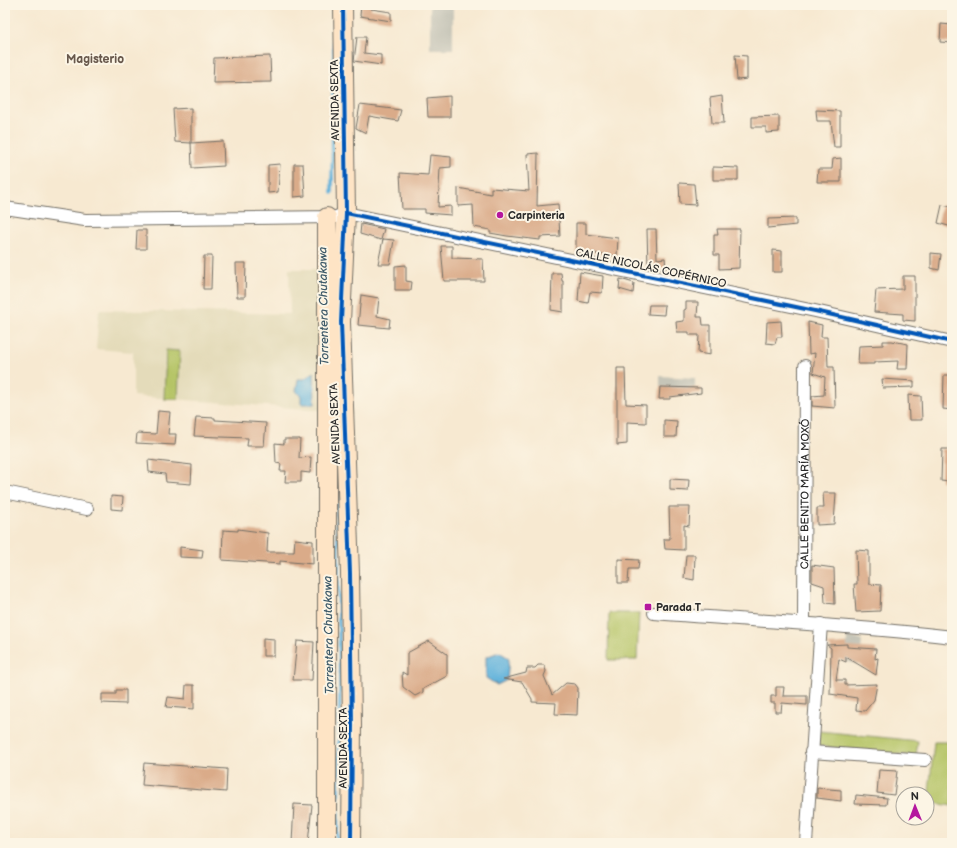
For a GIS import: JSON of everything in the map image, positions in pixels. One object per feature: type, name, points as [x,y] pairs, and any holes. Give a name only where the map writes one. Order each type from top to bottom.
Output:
[{"type":"street","name":"AVENIDA SEXTA","points":[[327,843],[337,417],[336,216],[343,5]]},
{"type":"street","name":"CALLE NICOLÁS COPÉRNICO","points":[[5,208],[85,220],[336,216],[815,311],[952,342]]},
{"type":"street","name":"CALLE BENITO MARÍA MOXÓ","points":[[804,623],[805,366]]},
{"type":"street","name":"AVENIDA SEXTA","points":[[337,417],[350,581],[352,725],[351,843]]},
{"type":"street","points":[[5,492],[87,509]]},
{"type":"street","points":[[654,613],[734,620],[822,624],[952,636]]},
{"type":"street","points":[[806,843],[811,752],[822,624]]},
{"type":"street","points":[[811,752],[925,760]]},
{"type":"shaded area","points":[[430,5],[453,6],[453,49],[430,49]]},
{"type":"shaded area","points":[[289,269],[319,269],[321,410],[133,396],[133,352],[96,349],[99,310],[290,314]]},
{"type":"shaded area","points":[[660,376],[695,378],[695,388],[660,387]]},
{"type":"shaded area","points":[[847,637],[862,640],[860,664],[846,662]]},
{"type":"green space","points":[[166,350],[180,351],[178,399],[164,399]]},
{"type":"green space","points":[[609,613],[639,613],[637,660],[608,660]]},
{"type":"green space","points":[[819,731],[918,741],[916,756],[818,746]]},
{"type":"green space","points":[[934,742],[952,742],[952,806],[935,803],[935,786],[930,786]]},
{"type":"water","points":[[314,372],[315,404],[301,404],[301,396],[296,391],[298,379],[304,379]]},
{"type":"water","points":[[499,652],[509,658],[507,680],[497,685],[486,678],[486,657]]},
{"type":"building","points":[[361,5],[372,5],[371,9],[391,12],[391,21],[360,16]]},
{"type":"building","points":[[941,24],[952,25],[952,43],[940,42]]},
{"type":"building","points":[[357,37],[366,37],[364,53],[381,55],[381,65],[354,61]]},
{"type":"building","points":[[735,55],[747,56],[747,79],[737,80]]},
{"type":"building","points":[[270,56],[271,82],[213,83],[214,58]]},
{"type":"building","points":[[450,96],[450,117],[428,117],[427,98]]},
{"type":"building","points":[[722,96],[724,123],[712,123],[710,98]]},
{"type":"building","points":[[360,105],[401,110],[398,121],[369,116],[366,133],[356,128]]},
{"type":"building","points":[[191,108],[191,143],[175,142],[173,109]]},
{"type":"building","points":[[816,110],[840,111],[840,147],[834,147],[831,121],[817,121]]},
{"type":"building","points":[[779,116],[779,132],[766,133],[766,127],[752,127],[752,117]]},
{"type":"building","points":[[223,141],[224,166],[192,168],[191,143]]},
{"type":"building","points":[[538,153],[537,206],[558,204],[560,236],[540,237],[540,240],[490,233],[490,230],[474,227],[473,205],[458,206],[458,188],[491,194],[491,188],[529,191],[527,154]]},
{"type":"building","points":[[430,155],[451,157],[451,167],[440,168],[438,207],[451,206],[451,215],[425,213],[425,209],[402,209],[400,173],[428,175]]},
{"type":"building","points":[[841,158],[841,182],[817,182],[818,169],[832,169],[833,159]]},
{"type":"building","points":[[280,164],[278,192],[268,193],[268,165]]},
{"type":"building","points":[[294,164],[303,164],[305,196],[294,197]]},
{"type":"building","points":[[713,167],[738,168],[738,180],[713,180]]},
{"type":"building","points":[[679,183],[694,184],[696,205],[680,204]]},
{"type":"building","points":[[942,205],[952,207],[952,227],[938,223]]},
{"type":"building","points":[[796,218],[796,225],[768,228],[768,219]]},
{"type":"building","points":[[576,223],[586,223],[586,234],[618,238],[617,256],[596,253],[576,253]]},
{"type":"building","points":[[361,224],[384,229],[381,240],[360,234]]},
{"type":"building","points":[[647,229],[656,229],[657,259],[665,258],[666,269],[648,268]]},
{"type":"building","points":[[717,229],[740,229],[739,268],[719,269],[719,255],[714,255],[714,235],[718,235]]},
{"type":"building","points":[[137,230],[146,230],[146,249],[136,249]]},
{"type":"building","points":[[383,239],[394,240],[390,264],[378,264]]},
{"type":"building","points":[[441,246],[452,246],[452,258],[483,259],[484,281],[444,281]]},
{"type":"building","points":[[773,250],[782,251],[782,272],[773,272]]},
{"type":"building","points":[[931,253],[941,254],[939,270],[931,268]]},
{"type":"building","points":[[204,256],[212,256],[211,289],[203,289]]},
{"type":"building","points":[[236,263],[246,263],[245,297],[237,297]]},
{"type":"building","points":[[406,265],[406,281],[412,282],[411,290],[395,290],[395,266]]},
{"type":"building","points":[[580,272],[603,276],[602,293],[590,292],[588,303],[578,301]]},
{"type":"building","points":[[552,273],[561,273],[563,281],[563,312],[551,310]]},
{"type":"building","points":[[903,276],[915,276],[915,321],[903,320],[903,314],[874,312],[876,290],[903,289]]},
{"type":"building","points":[[620,279],[634,283],[633,293],[619,289]]},
{"type":"building","points":[[361,295],[379,298],[377,316],[390,319],[389,328],[358,325]]},
{"type":"building","points":[[686,302],[698,302],[697,317],[702,317],[703,325],[710,325],[710,355],[698,353],[699,335],[689,335],[689,332],[677,332],[676,322],[684,321]]},
{"type":"building","points":[[649,305],[665,305],[664,315],[648,314]]},
{"type":"building","points":[[781,321],[782,337],[777,337],[775,344],[766,343],[767,322]]},
{"type":"building","points":[[808,322],[822,325],[821,337],[827,337],[828,367],[834,367],[835,408],[812,406],[812,396],[824,395],[825,377],[813,373],[815,353],[809,354]]},
{"type":"building","points":[[883,341],[908,344],[907,369],[897,369],[898,361],[858,364],[859,346],[883,345]]},
{"type":"building","points":[[617,368],[625,368],[626,404],[646,405],[646,423],[627,422],[627,444],[617,445]]},
{"type":"building","points":[[944,375],[952,375],[952,410],[943,409]]},
{"type":"building","points":[[882,379],[914,381],[914,387],[883,388]]},
{"type":"building","points":[[660,387],[701,388],[701,393],[670,397],[670,399],[659,399]]},
{"type":"building","points":[[908,395],[921,396],[922,420],[909,420]]},
{"type":"building","points":[[158,411],[170,412],[168,434],[176,434],[175,445],[136,443],[137,433],[156,434]]},
{"type":"building","points":[[196,417],[215,418],[215,420],[266,423],[264,446],[247,446],[248,438],[194,436]]},
{"type":"building","points":[[664,420],[677,421],[676,437],[664,437]]},
{"type":"building","points":[[284,439],[300,439],[299,458],[311,457],[310,473],[301,472],[301,482],[285,482],[286,471],[280,471],[281,464],[276,463],[275,443],[284,444]]},
{"type":"building","points":[[942,449],[952,449],[949,482],[941,481]]},
{"type":"building","points":[[148,460],[192,465],[191,484],[166,482],[165,474],[149,472]]},
{"type":"building","points":[[670,479],[689,480],[688,491],[670,490]]},
{"type":"building","points":[[823,493],[836,493],[834,524],[817,525],[817,508],[824,508]]},
{"type":"building","points":[[111,496],[123,497],[122,510],[111,509]]},
{"type":"building","points":[[669,507],[690,507],[689,526],[684,525],[684,550],[665,549],[664,539],[670,539]]},
{"type":"building","points":[[238,529],[268,533],[267,552],[294,552],[295,539],[313,541],[313,564],[280,561],[280,564],[222,560],[223,530],[238,531]]},
{"type":"building","points":[[180,547],[203,550],[202,558],[180,557]]},
{"type":"building","points":[[856,550],[869,551],[869,584],[881,585],[880,611],[856,612],[854,584],[857,584]]},
{"type":"building","points":[[686,555],[695,555],[694,580],[684,578]]},
{"type":"building","points":[[618,559],[639,560],[638,569],[629,569],[628,583],[618,583]]},
{"type":"building","points":[[812,565],[834,568],[835,604],[825,603],[824,586],[812,582]]},
{"type":"building","points":[[263,638],[274,639],[274,656],[263,656]]},
{"type":"building","points":[[297,641],[314,642],[312,680],[293,680]]},
{"type":"building","points":[[429,641],[447,654],[447,676],[423,689],[423,692],[415,696],[403,687],[402,672],[407,675],[407,653]]},
{"type":"building","points":[[847,644],[847,647],[876,649],[875,659],[878,658],[876,675],[846,657],[846,662],[839,659],[836,680],[845,680],[845,685],[877,684],[874,700],[865,711],[856,710],[857,698],[830,694],[831,648],[827,645]]},
{"type":"building","points":[[538,665],[544,665],[546,671],[544,676],[552,695],[566,683],[575,684],[578,688],[577,715],[555,714],[556,703],[532,702],[532,699],[522,682],[503,679],[526,673],[527,668],[535,668]]},
{"type":"building","points":[[186,685],[194,685],[194,709],[166,707],[168,697],[185,699]]},
{"type":"building","points":[[776,687],[784,687],[783,696],[807,696],[807,705],[782,703],[781,712],[775,712],[775,703],[771,703],[771,696],[776,696]]},
{"type":"building","points":[[116,690],[126,690],[126,704],[102,703],[102,694],[116,694]]},
{"type":"building","points":[[144,763],[227,769],[226,792],[142,785]]},
{"type":"building","points":[[879,770],[897,771],[894,795],[877,793]]},
{"type":"building","points":[[817,788],[841,790],[841,801],[817,798]]},
{"type":"building","points":[[856,795],[887,798],[886,805],[855,804]]},
{"type":"building","points":[[294,804],[312,805],[308,843],[292,843]]},
{"type":"waterway","name":"Torrentera Chutakawa","points":[[332,193],[334,28]]},
{"type":"waterway","name":"Torrentera Chutakawa","points":[[336,433],[340,686],[337,843]]},
{"type":"cycle path","points":[[343,5],[346,213],[341,322],[350,573],[352,725],[351,843]]},
{"type":"cycle path","points":[[346,213],[815,311],[952,342]]},
{"type":"place","name":"Carpinteria","points":[[500,215]]},
{"type":"place","name":"Parada T","points":[[648,607]]},
{"type":"district","name":"Magisterio","points":[[95,59]]}]
